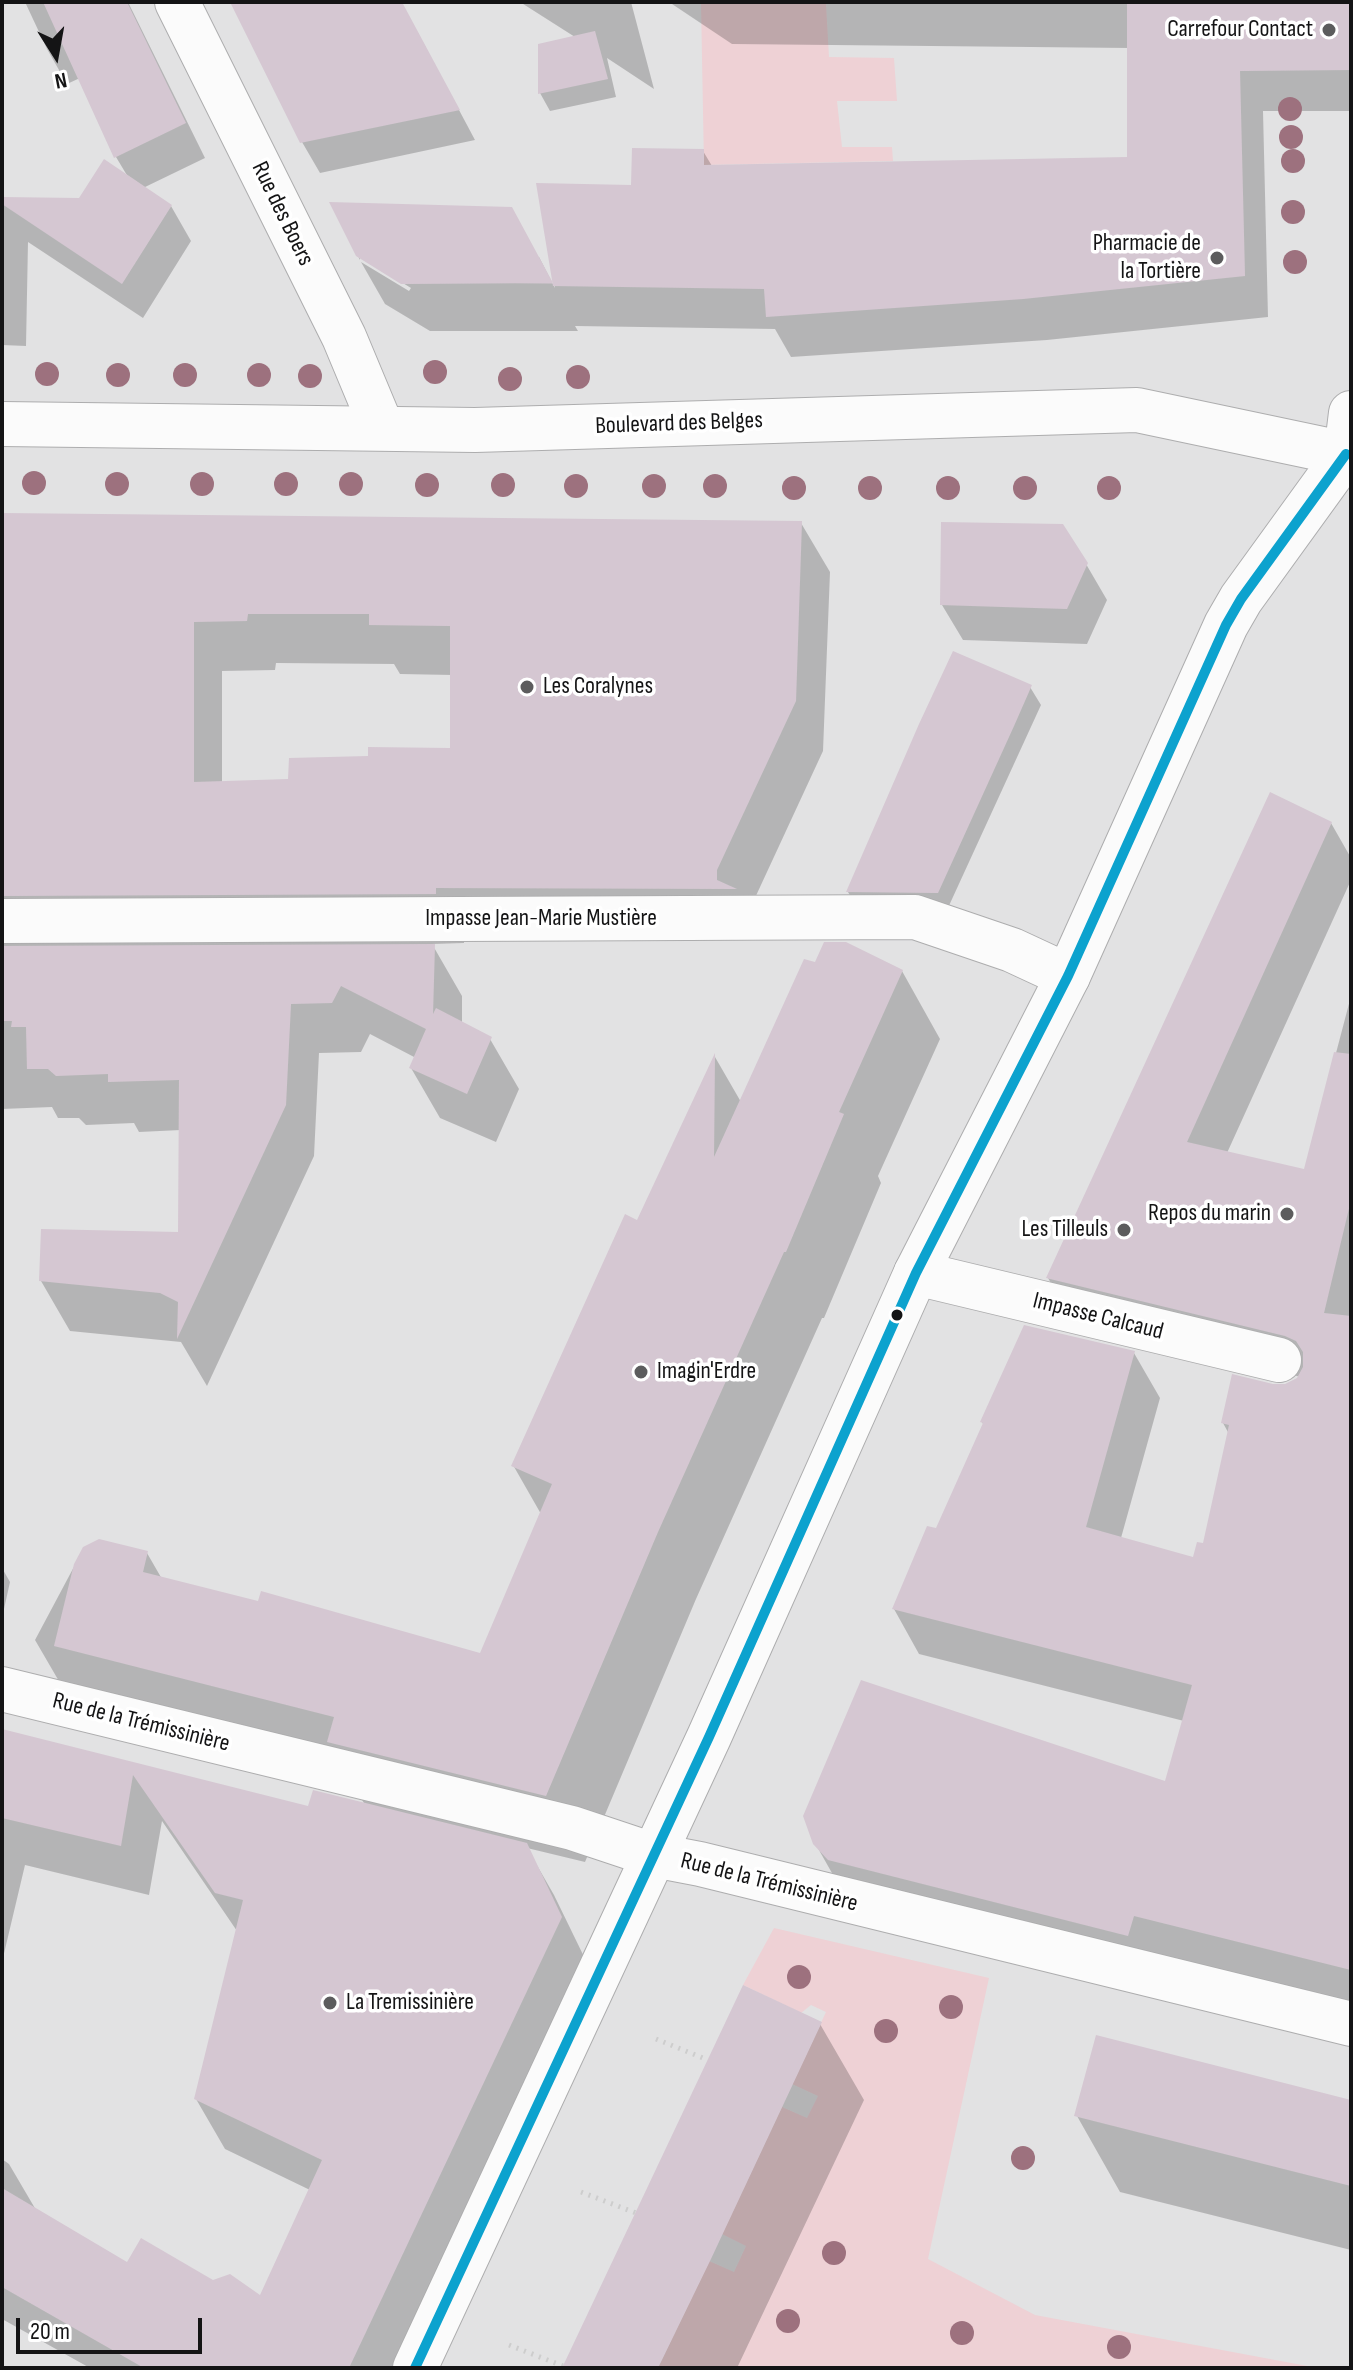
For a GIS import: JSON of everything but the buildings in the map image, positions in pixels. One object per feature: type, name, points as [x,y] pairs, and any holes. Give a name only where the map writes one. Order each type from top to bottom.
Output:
[{"type":"street","name":"Rue des Boers","points":[[177,2],[344,337],[382,428]]},
{"type":"street","name":"Boulevard des Belges","points":[[2,424],[522,429],[1137,410],[1349,440]]},
{"type":"street","points":[[415,2368],[715,1723],[916,1273],[1068,976],[1226,625],[1349,440]]},
{"type":"street","name":"Impasse Jean-Marie Mustière","points":[[2,921],[915,917],[1012,950],[1068,976]]},
{"type":"street","name":"Impasse Calcaud","points":[[916,1273],[1279,1360]]},
{"type":"street","name":"Rue de la Trémissinière","points":[[2,1689],[572,1828],[653,1855],[1351,2024]]},
{"type":"path","points":[[656,2039],[708,2060]]},
{"type":"path","points":[[581,2192],[636,2213]]},
{"type":"path","points":[[509,2345],[563,2366]]},
{"type":"shaded area","points":[[701,4],[826,4],[829,57],[894,58],[897,101],[837,101],[842,147],[892,147],[893,161],[704,165]]},
{"type":"shaded area","points":[[774,1928],[989,1978],[928,2259],[1035,2315],[1318,2368],[658,2368],[709,2261],[734,2272],[746,2246],[722,2234],[782,2107],[807,2118],[818,2096],[792,2084],[826,2012],[811,2005],[801,2013],[743,1985]]},
{"type":"transit line","points":[[415,2368],[709,1737],[916,1273],[1068,976],[1226,625],[1241,599],[1346,454]]},
{"type":"place","name":"Carrefour Contact","points":[[1329,30]]},
{"type":"place","name":"Pharmacie de la Tortière","points":[[1217,258]]},
{"type":"place","name":"Les Coralynes","points":[[527,687]]},
{"type":"place","name":"Repos du marin","points":[[1287,1214]]},
{"type":"place","name":"Les Tilleuls","points":[[1124,1230]]},
{"type":"place","name":"Imagin'Erdre","points":[[641,1372]]},
{"type":"place","name":"La Tremissinière","points":[[330,2003]]}]
